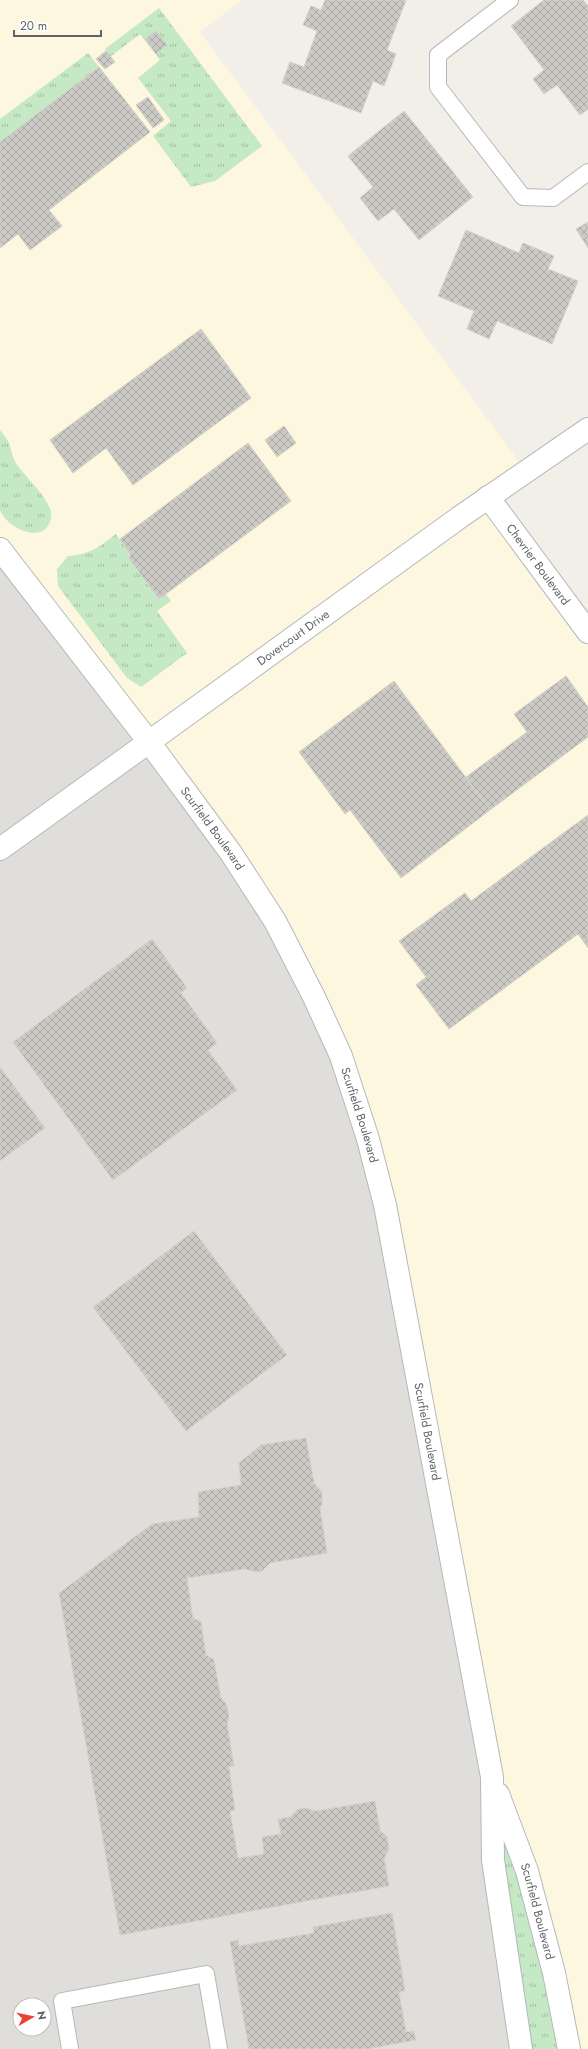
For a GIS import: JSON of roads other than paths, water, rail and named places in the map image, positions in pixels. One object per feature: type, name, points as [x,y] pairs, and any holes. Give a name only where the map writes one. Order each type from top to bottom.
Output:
[{"type":"street","name":"Dovercourt Drive","points":[[0,849],[488,497],[588,429]]},
{"type":"street","name":"Chevrier Boulevard","points":[[488,497],[588,632]]},
{"type":"street","name":"Scurfield Boulevard","points":[[0,549],[149,742],[231,853],[275,921],[314,997],[341,1056],[368,1139],[385,1204],[492,1778],[526,1871],[554,1974],[569,2049]]},
{"type":"street","name":"Scurfield Boulevard","points":[[492,1778],[493,1860],[521,2049]]},
{"type":"lane","points":[[510,0],[438,55],[438,87],[524,197],[553,198],[588,172]]},
{"type":"lane","points":[[70,2049],[62,2001],[206,1974],[220,2049]]}]
